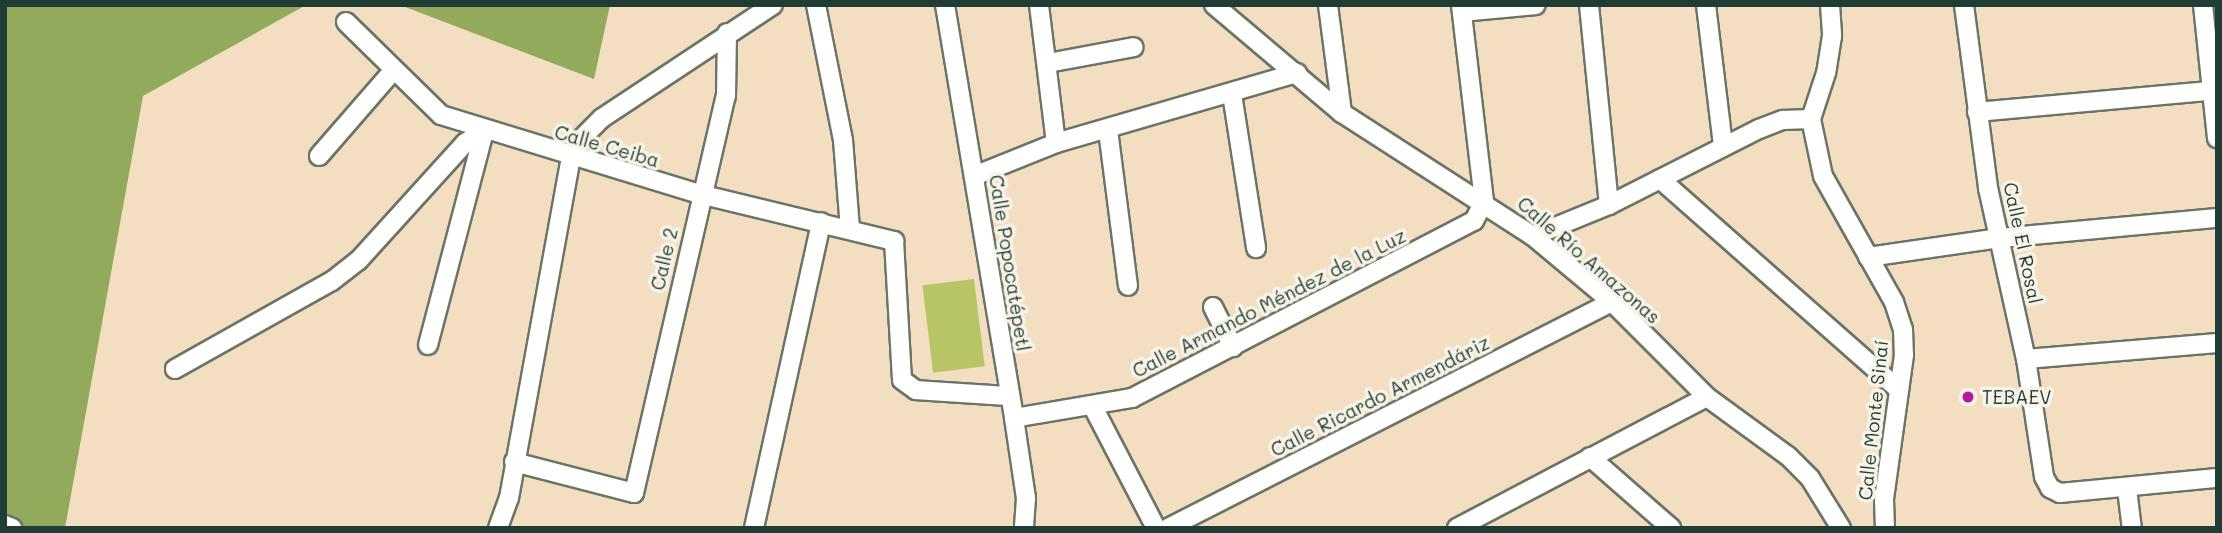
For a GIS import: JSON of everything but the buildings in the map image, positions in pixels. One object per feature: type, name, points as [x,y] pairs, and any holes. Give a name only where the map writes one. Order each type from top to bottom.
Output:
[{"type":"street","points":[[498,528],[514,461],[571,157],[582,138],[602,118],[727,33],[774,5]]},
{"type":"street","points":[[816,5],[843,140],[850,229]]},
{"type":"street","name":"Calle Popocatépetl","points":[[945,5],[1014,418],[1026,498],[1024,528]]},
{"type":"street","points":[[1039,5],[1056,143]]},
{"type":"street","name":"Calle Río Amazonas","points":[[1214,5],[1342,113],[1484,201],[1533,236],[1612,302],[1707,397],[1788,456],[1810,478],[1841,528]]},
{"type":"street","points":[[1328,5],[1342,113]]},
{"type":"street","points":[[1484,201],[1461,9],[1536,5]]},
{"type":"street","points":[[1589,5],[1609,205]]},
{"type":"street","points":[[1706,5],[1723,145]]},
{"type":"street","name":"Calle Monte Sinaí","points":[[1830,5],[1832,36],[1826,73],[1811,119],[1823,176],[1868,257],[1903,329],[1899,390],[1884,500],[1885,528]]},
{"type":"street","name":"Calle El Rosal","points":[[1964,5],[1977,113],[2026,359],[2044,477],[2050,488],[2060,494],[2127,489]]},
{"type":"street","points":[[2203,5],[2217,138]]},
{"type":"street","name":"Calle Ceiba","points":[[346,22],[393,71],[441,115],[484,131],[700,194],[894,241],[902,380],[916,390],[1010,396]]},
{"type":"street","name":"Calle 2","points":[[514,461],[634,493],[700,194],[726,96],[727,33]]},
{"type":"street","points":[[1048,64],[1133,47]]},
{"type":"street","points":[[319,156],[393,71]]},
{"type":"street","points":[[974,176],[1056,143],[1297,73]]},
{"type":"street","points":[[1977,113],[2214,90]]},
{"type":"street","points":[[1232,94],[1256,248]]},
{"type":"street","points":[[1533,236],[1609,205],[1723,145],[1783,120],[1811,119]]},
{"type":"street","points":[[1108,130],[1128,286]]},
{"type":"street","points":[[428,345],[484,131]]},
{"type":"street","points":[[175,369],[332,281],[358,261],[465,143],[484,131]]},
{"type":"street","points":[[1660,179],[1899,390]]},
{"type":"street","name":"Calle Armando Méndez de la Luz","points":[[1014,418],[1132,398],[1474,220],[1484,201]]},
{"type":"street","points":[[1868,257],[2000,237],[2217,218]]},
{"type":"street","points":[[754,528],[821,222]]},
{"type":"street","name":"Calle Ricardo Armendáriz","points":[[1168,528],[1612,302]]},
{"type":"street","points":[[1213,307],[1233,346]]},
{"type":"street","points":[[2026,359],[2217,343]]},
{"type":"street","points":[[1457,528],[1707,397]]},
{"type":"street","points":[[1092,405],[1156,528]]},
{"type":"street","points":[[1590,457],[1671,528]]},
{"type":"street","points":[[2132,528],[2127,489],[2217,478]]},
{"type":"street","points":[[5,525],[12,528]]},
{"type":"green space","points":[[5,5],[306,5],[143,96],[65,528],[5,528]]},
{"type":"green space","points":[[400,5],[610,5],[594,79]]},
{"type":"green space","points":[[974,279],[985,366],[933,373],[922,285]]},
{"type":"place","name":"TEBAEV","points":[[1968,397]]}]
